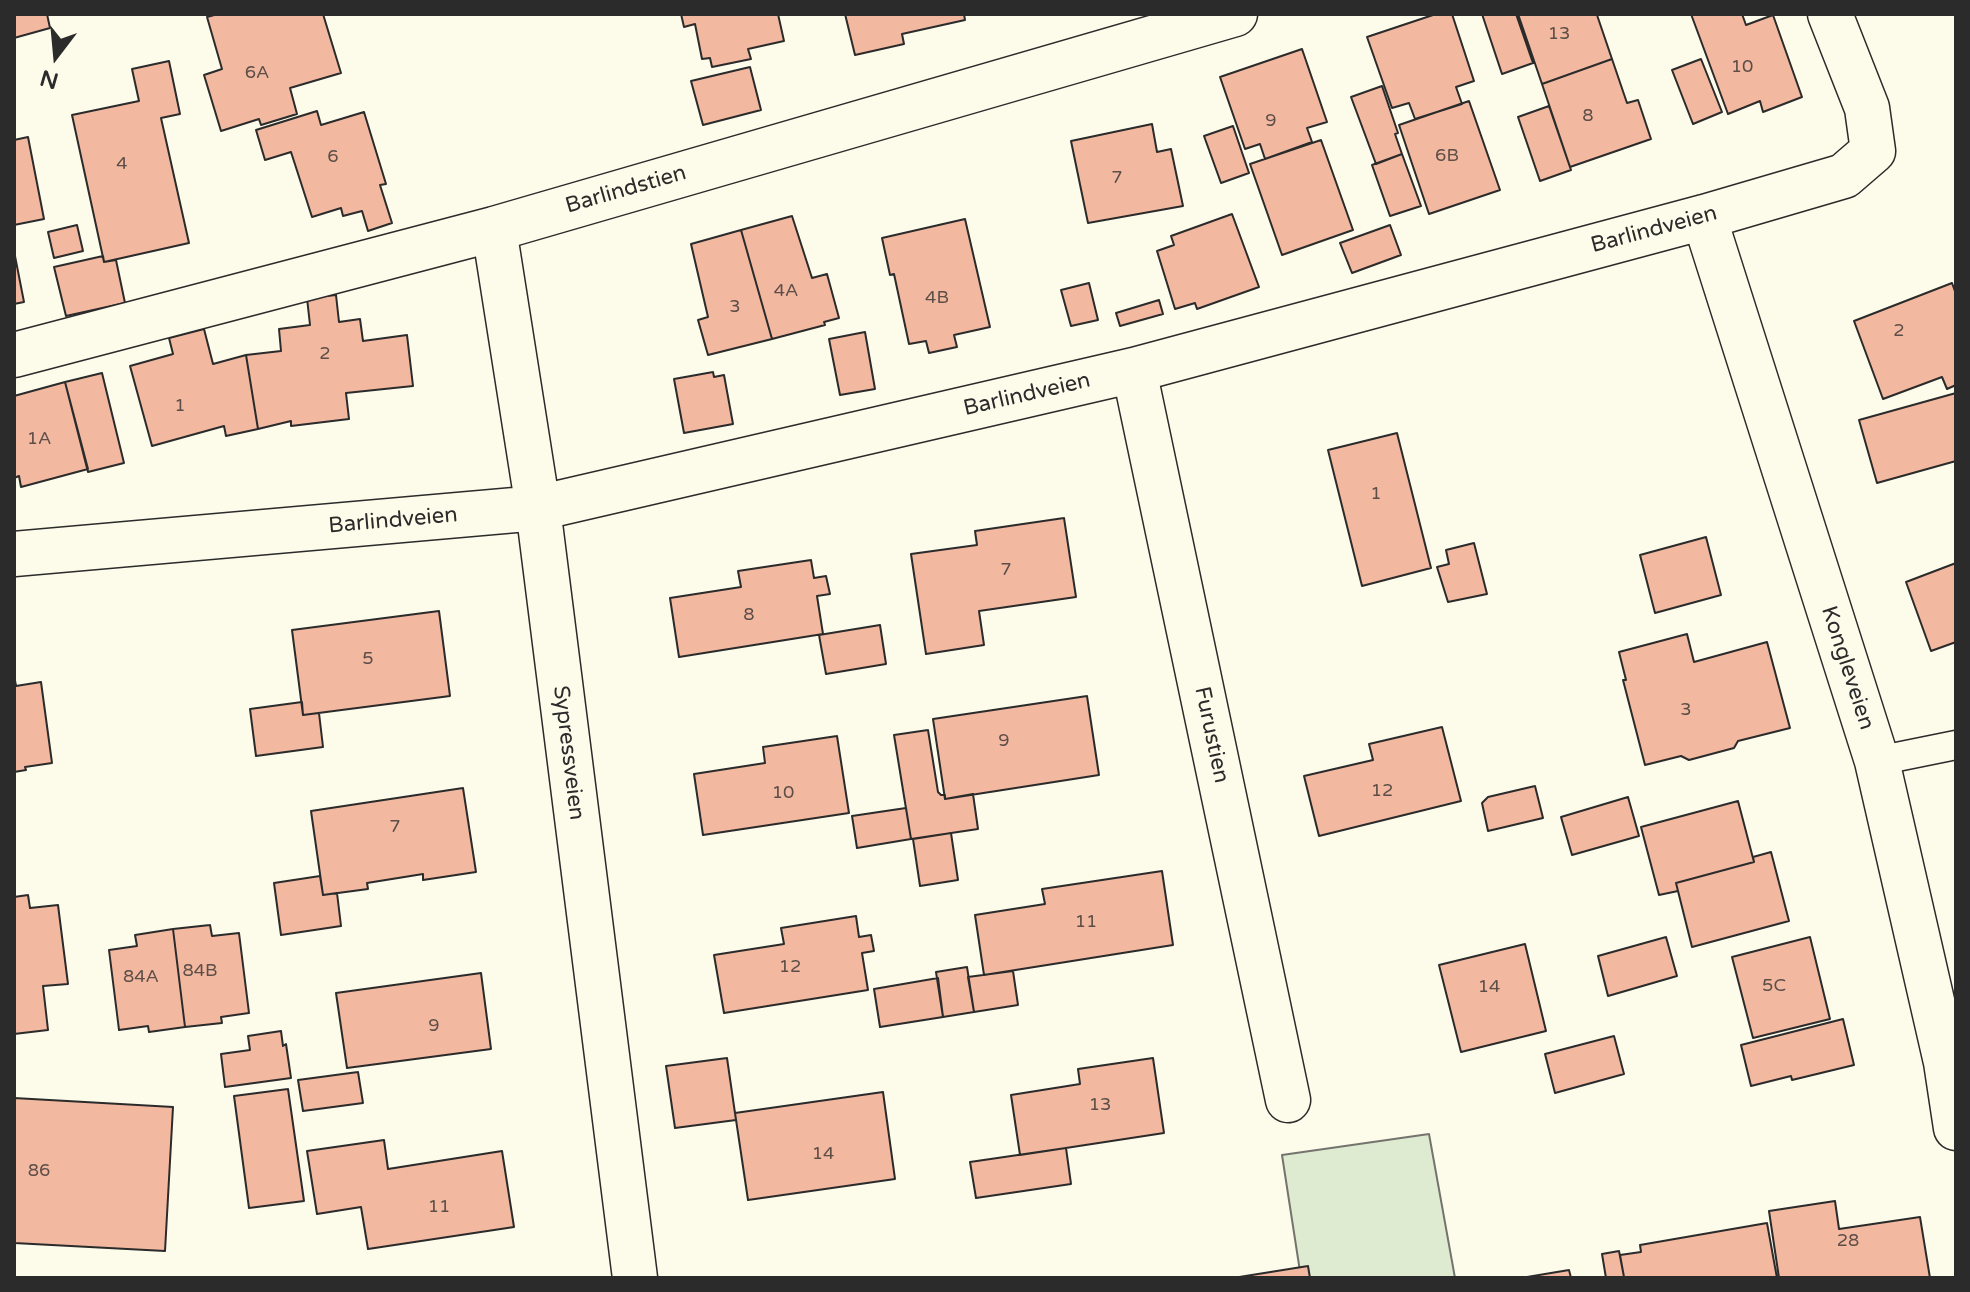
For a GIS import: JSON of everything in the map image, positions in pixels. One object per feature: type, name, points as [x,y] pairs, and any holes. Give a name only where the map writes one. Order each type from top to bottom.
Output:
[{"type":"street","name":"Barlindstien","points":[[14,355],[494,229],[1235,14]]},
{"type":"street","name":"Barlindveien","points":[[14,554],[538,508],[1134,370],[1704,217],[1844,176],[1873,151],[1867,108],[1830,14]]},
{"type":"street","name":"Kongleveien","points":[[1704,217],[1877,761],[1951,1062],[1956,1128]]},
{"type":"street","name":"Sypressveien","points":[[494,229],[538,508],[635,1278]]},
{"type":"street","name":"Furustien","points":[[1134,370],[1288,1100]]},
{"type":"lane","points":[[1877,761],[1956,745]]},
{"type":"green space","points":[[1429,1134],[1455,1278],[1301,1278],[1282,1155]]},
{"type":"building","points":[[14,14],[47,14],[50,28],[14,38]]},
{"type":"building","points":[[218,14],[323,14],[341,73],[290,88],[297,114],[261,125],[259,119],[221,131],[204,75],[222,69],[207,17]]},
{"type":"building","points":[[681,14],[778,14],[784,41],[748,49],[751,59],[712,67],[710,58],[702,59],[695,24],[684,27]]},
{"type":"building","points":[[845,14],[964,14],[965,20],[902,34],[904,44],[855,55]]},
{"type":"building","points":[[1436,14],[1452,14],[1474,81],[1456,87],[1462,104],[1415,119],[1409,103],[1392,108],[1367,37]]},
{"type":"building","points":[[1482,14],[1516,14],[1533,63],[1502,74]]},
{"type":"building","points":[[1518,14],[1600,14],[1597,15],[1612,59],[1542,84]]},
{"type":"building","points":[[1691,14],[1742,14],[1746,25],[1773,15],[1802,97],[1763,112],[1760,101],[1728,114]]},
{"type":"building","points":[[1302,49],[1327,122],[1307,128],[1312,142],[1265,159],[1260,144],[1245,149],[1220,77]]},
{"type":"building","points":[[1612,59],[1627,103],[1638,100],[1651,139],[1570,167],[1542,84]]},
{"type":"building","points":[[1701,59],[1722,112],[1693,124],[1672,70]]},
{"type":"building","points":[[169,61],[180,114],[161,118],[189,243],[104,262],[72,115],[139,101],[132,69]]},
{"type":"building","points":[[750,67],[761,110],[703,125],[691,81]]},
{"type":"building","points":[[1382,86],[1402,154],[1376,164],[1351,97]]},
{"type":"building","points":[[1469,101],[1500,190],[1429,214],[1399,125]]},
{"type":"building","points":[[1549,106],[1571,170],[1540,181],[1518,117]]},
{"type":"building","points":[[317,111],[321,125],[364,112],[386,184],[380,185],[392,223],[368,231],[362,211],[343,216],[341,208],[312,217],[291,152],[265,160],[256,130]]},
{"type":"building","points":[[1152,124],[1157,152],[1171,149],[1183,206],[1088,223],[1071,141]]},
{"type":"building","points":[[1233,126],[1249,173],[1221,183],[1204,136]]},
{"type":"building","points":[[28,137],[44,219],[14,225],[14,140]]},
{"type":"building","points":[[1321,140],[1353,230],[1282,255],[1250,164]]},
{"type":"building","points":[[1402,154],[1421,206],[1390,216],[1372,165]]},
{"type":"building","points":[[1232,214],[1259,287],[1197,309],[1195,303],[1175,309],[1157,251],[1174,245],[1171,236]]},
{"type":"building","points":[[792,216],[812,278],[827,274],[839,318],[824,322],[825,325],[772,339],[741,230]]},
{"type":"building","points":[[965,219],[990,327],[954,335],[957,347],[929,353],[926,341],[909,344],[894,274],[890,275],[882,238]]},
{"type":"building","points":[[77,225],[83,251],[54,258],[48,232]]},
{"type":"building","points":[[1390,225],[1401,255],[1352,273],[1340,243]]},
{"type":"building","points":[[741,230],[772,339],[708,355],[698,320],[708,317],[691,244]]},
{"type":"building","points":[[14,251],[24,302],[14,304]]},
{"type":"building","points":[[103,256],[104,262],[116,260],[125,303],[66,316],[54,267]]},
{"type":"building","points":[[1089,283],[1098,320],[1071,326],[1061,290]]},
{"type":"building","points":[[1952,283],[1956,294],[1956,385],[1947,389],[1942,377],[1883,399],[1854,321]]},
{"type":"building","points":[[336,295],[339,322],[360,319],[363,341],[407,335],[413,386],[346,393],[349,419],[291,426],[291,421],[258,429],[246,355],[281,351],[279,329],[310,325],[307,298]]},
{"type":"building","points":[[1159,300],[1163,314],[1120,326],[1116,313]]},
{"type":"building","points":[[204,329],[213,364],[246,355],[258,429],[226,436],[224,426],[152,446],[130,366],[173,354],[169,338]]},
{"type":"building","points":[[865,332],[875,389],[840,395],[829,339]]},
{"type":"building","points":[[713,372],[714,377],[724,375],[733,424],[684,433],[674,379]]},
{"type":"building","points":[[102,373],[124,463],[88,472],[65,382]]},
{"type":"building","points":[[65,382],[88,469],[21,487],[19,476],[14,478],[14,396]]},
{"type":"building","points":[[1956,393],[1956,461],[1877,483],[1859,420]]},
{"type":"building","points":[[1397,433],[1431,568],[1362,586],[1328,450]]},
{"type":"building","points":[[1064,518],[1076,597],[979,611],[984,645],[926,654],[911,554],[977,545],[975,531]]},
{"type":"building","points":[[1706,537],[1721,595],[1655,613],[1640,555]]},
{"type":"building","points":[[1474,543],[1487,594],[1448,602],[1437,567],[1449,564],[1446,550]]},
{"type":"building","points":[[811,560],[814,578],[826,576],[830,594],[817,596],[823,634],[679,657],[670,598],[741,587],[738,571]]},
{"type":"building","points":[[1956,563],[1956,642],[1931,651],[1906,582]]},
{"type":"building","points":[[439,611],[450,696],[303,715],[292,630]]},
{"type":"building","points":[[880,625],[886,664],[826,674],[819,635]]},
{"type":"building","points":[[1687,634],[1694,662],[1767,642],[1790,728],[1738,741],[1734,748],[1689,760],[1681,756],[1645,765],[1619,652]]},
{"type":"building","points":[[14,675],[16,686],[41,682],[52,763],[14,772]]},
{"type":"building","points":[[1087,696],[1099,775],[945,799],[933,719]]},
{"type":"building","points":[[302,702],[303,715],[319,713],[323,747],[256,756],[250,709]]},
{"type":"building","points":[[1442,727],[1461,801],[1319,836],[1304,776],[1373,760],[1369,744]]},
{"type":"building","points":[[928,730],[938,792],[945,795],[945,799],[973,794],[978,829],[911,839],[894,735]]},
{"type":"building","points":[[837,736],[849,813],[703,835],[694,774],[765,763],[763,747]]},
{"type":"building","points":[[1535,786],[1543,818],[1488,831],[1482,803],[1488,797]]},
{"type":"building","points":[[463,788],[476,872],[423,880],[423,874],[367,883],[368,889],[323,895],[311,811]]},
{"type":"building","points":[[1628,797],[1639,836],[1572,855],[1561,817]]},
{"type":"building","points":[[1738,801],[1754,862],[1676,883],[1678,891],[1659,895],[1641,827]]},
{"type":"building","points":[[906,808],[911,839],[857,848],[852,816]]},
{"type":"building","points":[[951,833],[958,880],[920,886],[913,839]]},
{"type":"building","points":[[1771,852],[1789,921],[1692,947],[1676,883],[1754,862],[1753,857]]},
{"type":"building","points":[[1162,871],[1173,945],[984,975],[975,915],[1045,904],[1042,889]]},
{"type":"building","points":[[320,876],[323,895],[337,893],[341,926],[281,935],[274,883]]},
{"type":"building","points":[[28,895],[30,908],[58,905],[68,984],[43,986],[48,1030],[14,1034],[14,897]]},
{"type":"building","points":[[856,916],[859,937],[871,935],[874,951],[862,953],[868,990],[724,1013],[714,955],[784,944],[781,928]]},
{"type":"building","points":[[210,925],[212,936],[239,933],[249,1013],[221,1017],[222,1023],[185,1027],[173,929]]},
{"type":"building","points":[[173,929],[185,1027],[149,1032],[148,1026],[119,1030],[109,950],[137,946],[135,935]]},
{"type":"building","points":[[1666,937],[1677,976],[1608,996],[1598,956]]},
{"type":"building","points":[[1810,937],[1830,1019],[1753,1038],[1732,957]]},
{"type":"building","points":[[1525,944],[1546,1031],[1461,1052],[1439,965]]},
{"type":"building","points":[[967,967],[974,1012],[943,1017],[936,972]]},
{"type":"building","points":[[1013,971],[1018,1005],[974,1012],[968,977]]},
{"type":"building","points":[[481,973],[491,1049],[347,1068],[336,993]]},
{"type":"building","points":[[938,978],[943,1017],[880,1027],[874,989]]},
{"type":"building","points":[[1843,1019],[1854,1065],[1751,1086],[1741,1045]]},
{"type":"building","points":[[281,1031],[291,1078],[225,1087],[221,1054],[250,1050],[248,1036]]},
{"type":"building","points":[[1614,1036],[1624,1074],[1555,1093],[1545,1054]]},
{"type":"building","points":[[727,1058],[736,1120],[675,1128],[666,1066]]},
{"type":"building","points":[[1153,1058],[1164,1133],[1020,1155],[1011,1095],[1080,1084],[1078,1069]]},
{"type":"building","points":[[358,1072],[363,1103],[303,1111],[298,1080]]},
{"type":"building","points":[[288,1089],[304,1201],[249,1208],[234,1096]]},
{"type":"building","points":[[883,1092],[895,1179],[748,1200],[735,1113]]},
{"type":"building","points":[[14,1098],[173,1107],[165,1251],[14,1243]]},
{"type":"building","points":[[384,1140],[388,1169],[502,1151],[514,1227],[368,1249],[361,1207],[317,1214],[307,1151]]},
{"type":"building","points":[[1066,1148],[1071,1184],[976,1198],[970,1162]]},
{"type":"building","points":[[1835,1201],[1839,1229],[1920,1217],[1930,1278],[1779,1278],[1769,1211]]},
{"type":"building","points":[[1767,1223],[1777,1278],[1624,1277],[1620,1255],[1641,1252],[1640,1245]]},
{"type":"building","points":[[1619,1251],[1626,1278],[1606,1278],[1602,1254]]},
{"type":"building","points":[[1308,1266],[1310,1278],[1233,1278]]},
{"type":"building","points":[[1569,1270],[1571,1278],[1521,1278]]}]
